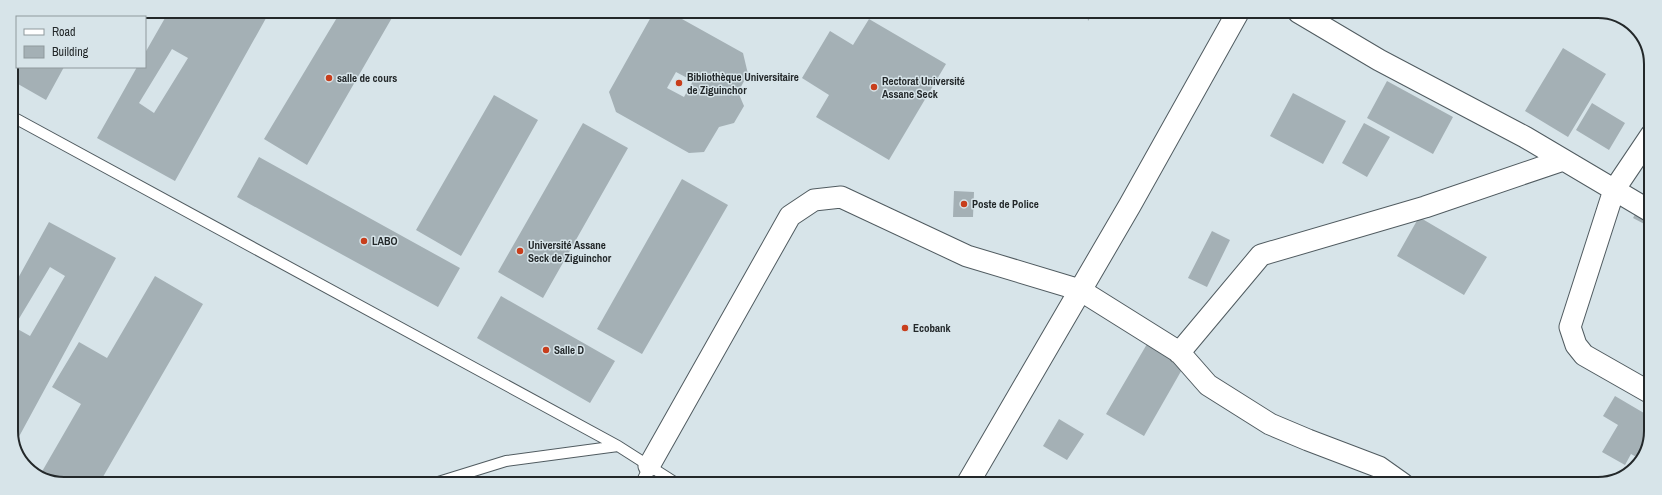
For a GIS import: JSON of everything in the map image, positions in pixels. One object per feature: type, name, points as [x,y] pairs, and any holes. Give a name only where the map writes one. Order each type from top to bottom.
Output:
[{"type":"street","points":[[971,477],[1130,205],[1235,18]]},
{"type":"street","points":[[1308,18],[1379,60],[1524,137],[1644,208]]},
{"type":"street","points":[[1644,144],[1614,190],[1570,327],[1576,345],[1584,355],[1644,389]]},
{"type":"street","points":[[1179,353],[1261,255],[1425,208],[1563,160]]},
{"type":"street","points":[[645,475],[790,216],[814,200],[841,197],[967,256],[1080,290],[1179,353],[1208,385],[1270,424],[1379,467],[1393,477]]},
{"type":"lane","points":[[18,120],[618,446],[645,475]]},
{"type":"lane","points":[[455,477],[506,462],[618,446]]},
{"type":"building","points":[[165,18],[266,18],[175,181],[97,138],[136,68],[146,68],[146,51]],"holes":[[[172,49],[188,58],[154,113],[139,103]]]},
{"type":"building","name":"salle de cours","points":[[337,18],[392,18],[307,165],[264,139]]},
{"type":"building","points":[[650,18],[680,18],[743,53],[748,74],[738,92],[744,106],[734,123],[719,127],[704,152],[689,153],[616,112],[609,92]],"holes":[[[676,72],[693,81],[684,97],[667,88]]]},
{"type":"building","name":"Rectorat Université Assane Seck","points":[[869,19],[946,64],[889,160],[816,117],[829,95],[802,78],[830,31],[853,45]]},
{"type":"building","points":[[1563,48],[1606,74],[1568,137],[1525,111]]},
{"type":"building","points":[[18,68],[63,68],[46,100],[18,84]]},
{"type":"building","points":[[1387,81],[1453,117],[1433,154],[1367,118]]},
{"type":"building","points":[[1293,93],[1346,121],[1323,164],[1270,136]]},
{"type":"building","points":[[494,95],[538,120],[461,256],[416,230]]},
{"type":"building","points":[[1592,103],[1625,123],[1609,150],[1576,130]]},
{"type":"building","points":[[583,123],[628,148],[543,298],[498,272]]},
{"type":"building","points":[[1364,123],[1390,137],[1367,177],[1342,163]]},
{"type":"building","name":"LABO","points":[[259,157],[460,268],[438,307],[237,197]]},
{"type":"building","points":[[682,179],[728,205],[642,354],[597,329]]},
{"type":"building","name":"Poste de Police","points":[[954,191],[974,192],[973,217],[953,217]]},
{"type":"building","points":[[1639,207],[1644,210],[1644,224],[1633,218]]},
{"type":"building","points":[[1419,217],[1487,257],[1464,295],[1397,256]]},
{"type":"building","points":[[49,222],[116,258],[19,437],[18,329],[30,336],[65,276],[50,267],[18,320],[18,278]]},
{"type":"building","points":[[1212,231],[1230,240],[1207,287],[1188,278]]},
{"type":"building","points":[[155,276],[203,304],[103,477],[58,477],[46,474],[42,472],[81,404],[52,387],[79,342],[107,358]]},
{"type":"building","name":"Salle D","points":[[501,296],[615,361],[590,403],[477,338]]},
{"type":"building","points":[[1147,344],[1184,366],[1144,436],[1106,414]]},
{"type":"building","points":[[1615,396],[1644,413],[1644,437],[1641,449],[1636,457],[1631,454],[1625,465],[1602,452],[1618,425],[1603,416]]},
{"type":"building","points":[[1059,419],[1084,434],[1067,460],[1043,446]]},
{"type":"place","name":"salle de cours","points":[[329,78]]},
{"type":"place","name":"Bibliothèque Universitaire de Ziguinchor","points":[[679,83]]},
{"type":"place","name":"Rectorat Université Assane Seck","points":[[874,87]]},
{"type":"place","name":"Poste de Police","points":[[964,204]]},
{"type":"place","name":"LABO","points":[[364,241]]},
{"type":"place","name":"Université Assane Seck de Ziguinchor","points":[[520,251]]},
{"type":"place","name":"Ecobank","points":[[905,328]]},
{"type":"place","name":"Salle D","points":[[546,350]]}]
